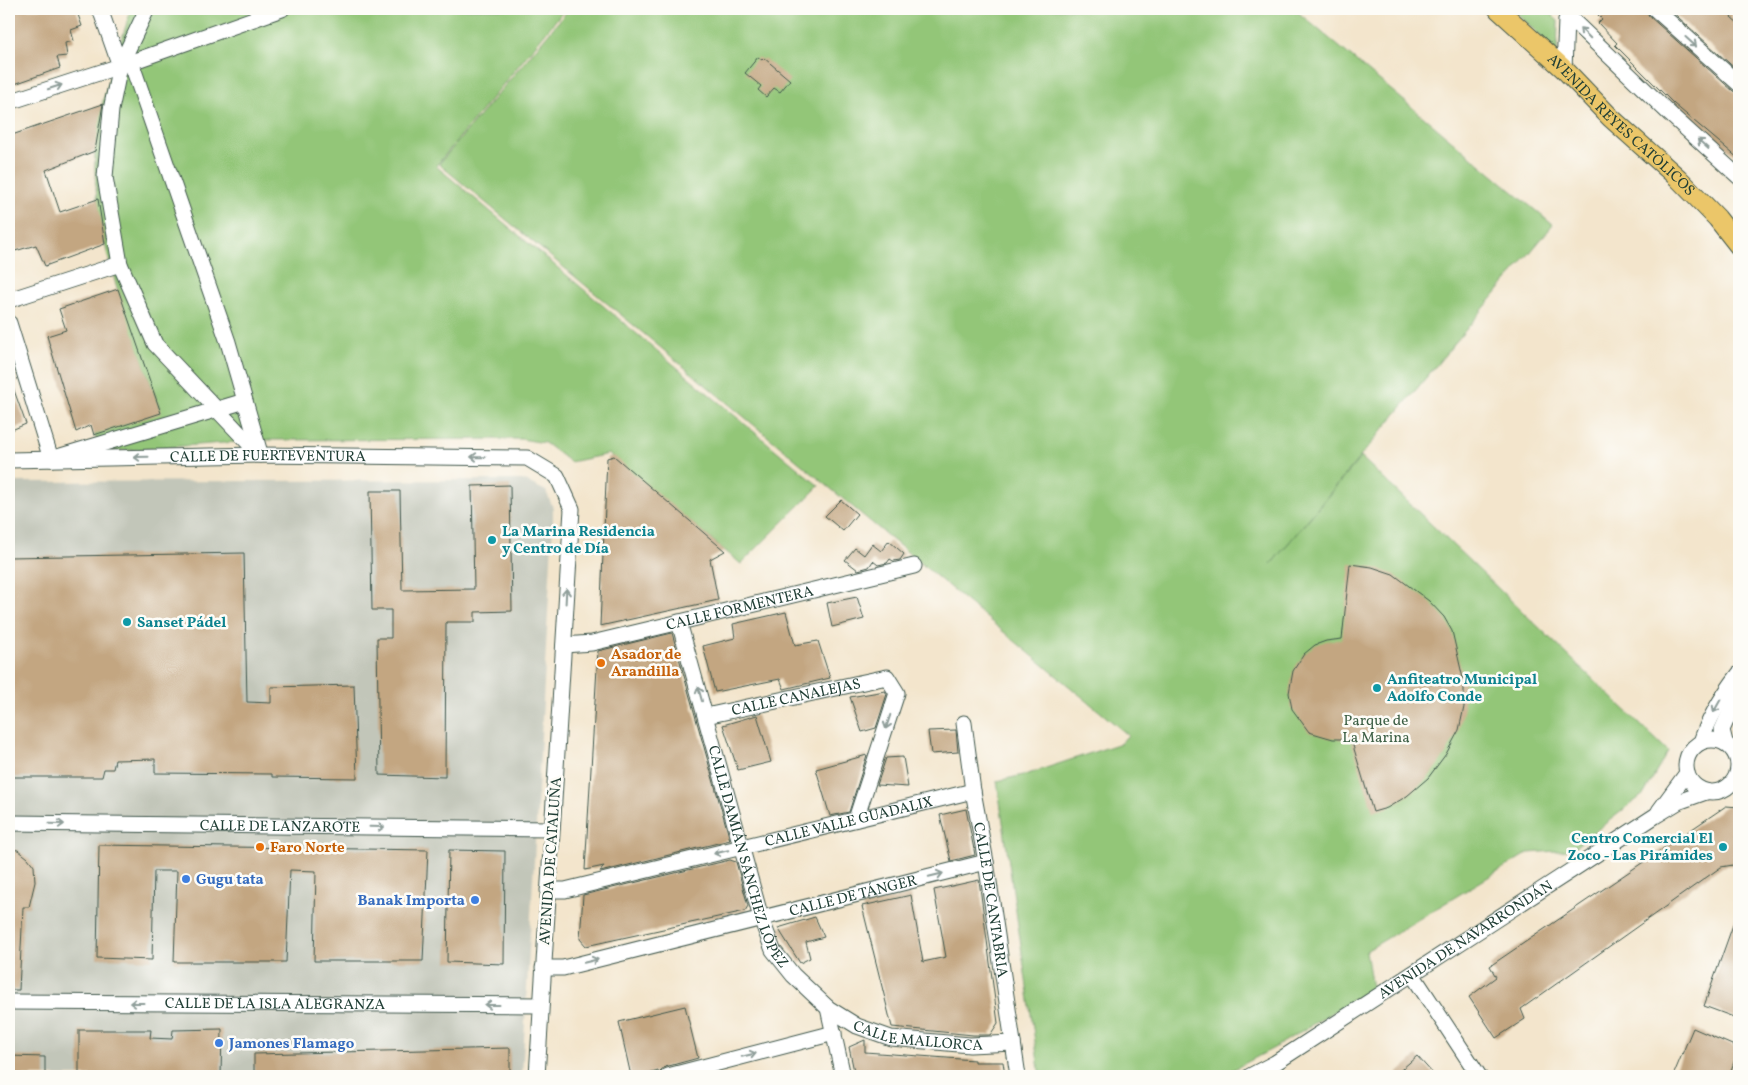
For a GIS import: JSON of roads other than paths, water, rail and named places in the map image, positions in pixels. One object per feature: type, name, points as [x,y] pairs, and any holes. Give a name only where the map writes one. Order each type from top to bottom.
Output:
[{"type":"main road","name":"AVENIDA REYES CATÓLICOS","points":[[1498,9],[1564,69],[1611,118],[1678,178],[1717,218],[1739,246]]},
{"type":"street","points":[[100,9],[126,64],[228,342],[260,455]]},
{"type":"street","points":[[146,9],[111,110],[105,177],[120,264],[155,344],[260,455]]},
{"type":"street","points":[[9,102],[126,64],[282,9]]},
{"type":"street","points":[[1655,9],[1739,84]]},
{"type":"street","points":[[1564,69],[1567,12]]},
{"type":"street","points":[[1567,12],[1664,109],[1739,177]]},
{"type":"street","points":[[9,300],[120,264]]},
{"type":"street","points":[[9,323],[51,459],[245,401]]},
{"type":"street","name":"CALLE DE FUERTEVENTURA","points":[[9,460],[260,455],[527,458]]},
{"type":"street","name":"AVENIDA DE CATALUÑA","points":[[527,458],[557,476],[572,509],[537,1076]]},
{"type":"street","name":"CALLE FORMENTERA","points":[[564,645],[592,643],[914,566]]},
{"type":"street","name":"CALLE DAMIÁN SÁNCHEZ LÓPEZ","points":[[679,622],[761,918],[774,950],[793,975],[828,1008]]},
{"type":"street","points":[[1739,674],[1720,701],[1701,742],[1689,754],[1687,773],[1696,787],[1706,792],[1718,792],[1732,787],[1736,779],[1739,769],[1738,757],[1725,742],[1722,730],[1739,692]]},
{"type":"street","name":"CALLE CANALEJAS","points":[[706,716],[887,677],[897,693],[856,819]]},
{"type":"street","name":"CALLE DE CANTABRIA","points":[[964,723],[1018,1076]]},
{"type":"street","points":[[1701,742],[1714,739],[1725,742]]},
{"type":"street","name":"AVENIDA DE NAVARRONDÁN","points":[[1655,816],[1687,773]]},
{"type":"street","name":"CALLE VALLE GUADALIX","points":[[548,890],[565,890],[973,791]]},
{"type":"street","name":"AVENIDA DE NAVARRONDÁN","points":[[1250,1076],[1275,1063],[1655,816],[1678,802],[1706,792]]},
{"type":"street","name":"CALLE DE LANZAROTE","points":[[9,823],[552,829]]},
{"type":"street","name":"CALLE DE TÁNGER","points":[[544,968],[563,968],[986,862]]},
{"type":"street","points":[[1412,974],[1479,1076]]},
{"type":"street","name":"CALLE DE LA ISLA ALEGRANZA","points":[[9,1002],[541,1005]]},
{"type":"street","points":[[828,1008],[843,1076]]},
{"type":"street","name":"CALLE MALLORCA","points":[[828,1008],[857,1026],[891,1038],[970,1046],[1013,1044]]},
{"type":"street","points":[[668,1076],[834,1033]]},
{"type":"street","name":"AVENIDA DE NAVARRONDÁN","points":[[1260,1076],[1275,1063]]},
{"type":"place","name":"La Marina Residencia y Centro de Día","points":[[492,540]]},
{"type":"place","name":"Sanset Pádel","points":[[127,622]]},
{"type":"place","name":"Asador de Arandilla","points":[[601,663]]},
{"type":"place","name":"Anfiteatro Municipal Adolfo Conde","points":[[1377,688]]},
{"type":"place","name":"Faro Norte","points":[[260,847]]},
{"type":"place","name":"Centro Comercial El Zoco - Las Pirámides","points":[[1723,847]]},
{"type":"place","name":"Gugu tata","points":[[186,879]]},
{"type":"place","name":"Banak Importa","points":[[475,900]]},
{"type":"place","name":"Jamones Flamago","points":[[219,1043]]},
{"type":"park label","name":"Parque de La Marina","points":[[1376,728]]}]
